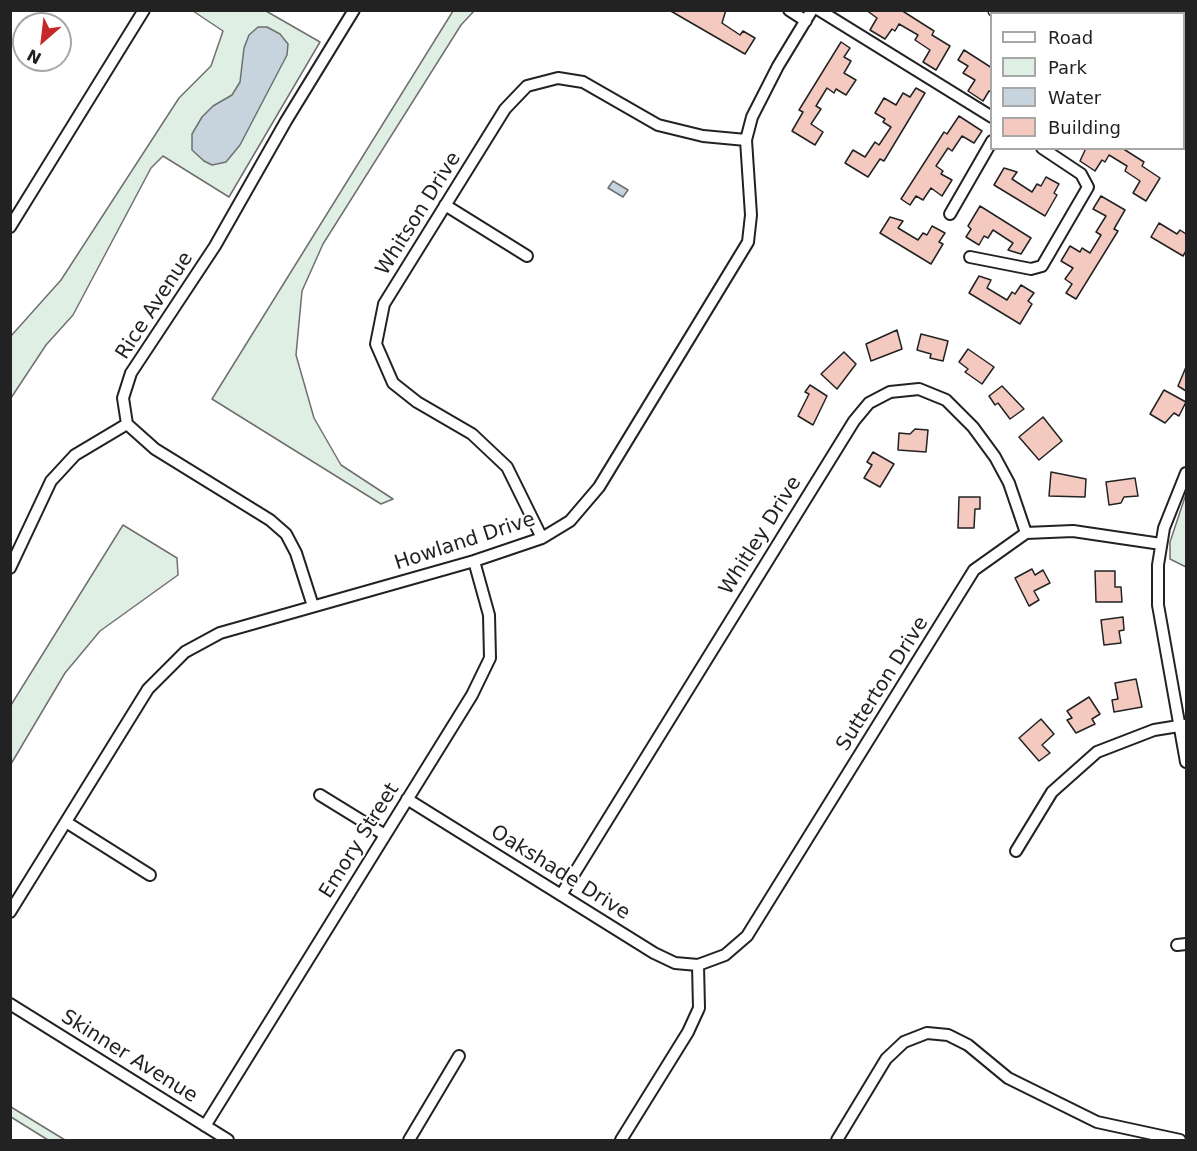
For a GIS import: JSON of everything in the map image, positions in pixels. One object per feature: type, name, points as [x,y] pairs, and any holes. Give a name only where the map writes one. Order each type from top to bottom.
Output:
[{"type":"street","points":[[10,227],[144,10]]},
{"type":"street","name":"Rice Avenue","points":[[127,424],[123,398],[131,373],[215,246],[286,121],[354,10]]},
{"type":"street","points":[[789,10],[806,21]]},
{"type":"street","name":"Howland Drive","points":[[10,912],[148,689],[184,652],[220,633],[474,561],[542,538],[570,521],[599,487],[748,242],[751,215],[746,140],[752,117],[778,66],[812,10]]},
{"type":"street","points":[[819,10],[990,116]]},
{"type":"street","name":"Whitson Drive","points":[[542,538],[507,467],[472,434],[417,402],[393,383],[376,345],[384,304],[505,109],[527,86],[558,78],[583,82],[658,125],[703,136],[746,140]]},
{"type":"street","points":[[950,214],[990,144]]},
{"type":"street","points":[[970,257],[1031,269],[1042,266],[1088,187],[1081,174],[1045,150]]},
{"type":"street","points":[[445,205],[527,256]]},
{"type":"street","name":"Whitley Drive","points":[[561,895],[848,430],[869,403],[890,392],[919,389],[946,400],[973,427],[995,457],[1009,483],[1026,533]]},
{"type":"street","points":[[10,568],[51,481],[75,455],[127,424],[155,449],[270,520],[286,534],[296,553],[313,606]]},
{"type":"street","points":[[1186,473],[1174,500],[1161,544],[1158,565],[1158,605],[1183,725],[1186,762]]},
{"type":"street","points":[[1026,533],[1073,531],[1161,544]]},
{"type":"street","name":"Sutterton Drive","points":[[698,964],[725,955],[747,936],[974,570],[1026,533]]},
{"type":"street","name":"Emory Street","points":[[205,1126],[472,695],[490,658],[489,615],[474,561]]},
{"type":"street","points":[[1016,851],[1052,792],[1097,752],[1154,730],[1183,725]]},
{"type":"street","points":[[320,795],[386,835]]},
{"type":"street","name":"Oakshade Drive","points":[[407,799],[654,953],[675,963],[698,964]]},
{"type":"street","points":[[66,822],[150,875]]},
{"type":"street","points":[[621,1140],[692,1024],[699,1008],[698,964]]},
{"type":"street","name":"Skinner Avenue","points":[[10,1004],[228,1140]]},
{"type":"street","points":[[837,1140],[886,1059],[904,1042],[927,1033],[948,1035],[968,1045],[1008,1078],[1097,1122],[1180,1140]]},
{"type":"street","points":[[409,1140],[459,1056]]},
{"type":"green space","points":[[193,11],[266,11],[320,42],[229,197],[163,156],[151,168],[73,315],[46,345],[11,398],[11,336],[61,280],[179,98],[211,66],[223,31]]},
{"type":"green space","points":[[453,11],[474,11],[461,25],[323,244],[302,291],[296,355],[314,418],[341,465],[393,499],[381,504],[212,399]]},
{"type":"green space","points":[[1186,494],[1186,567],[1170,559],[1170,542]]},
{"type":"green space","points":[[123,525],[177,558],[178,575],[100,631],[65,673],[11,764],[11,705]]},
{"type":"green space","points":[[10,1107],[65,1140],[48,1140],[11,1117]]},
{"type":"water","points":[[258,27],[267,27],[280,34],[288,44],[287,55],[240,145],[226,162],[212,165],[192,150],[192,134],[202,117],[213,106],[232,95],[240,82],[244,48],[249,35]]},
{"type":"water","points":[[613,181],[628,190],[623,197],[608,188]]},
{"type":"building","points":[[669,10],[726,10],[722,23],[740,35],[743,31],[755,38],[745,54]]},
{"type":"building","points":[[866,10],[901,10],[934,31],[932,35],[950,46],[936,70],[923,62],[930,50],[915,40],[918,35],[899,24],[895,31],[892,29],[885,39],[870,30],[877,18]]},
{"type":"building","points":[[1133,10],[1186,10],[1186,43],[1185,12],[1136,12]]},
{"type":"building","points":[[841,42],[850,48],[844,57],[851,61],[844,73],[856,80],[846,95],[836,89],[834,93],[827,88],[816,106],[821,109],[811,124],[823,132],[815,145],[792,131],[803,112],[799,110]]},
{"type":"building","points":[[964,50],[990,67],[990,91],[983,101],[968,91],[975,80],[963,73],[968,66],[958,60]]},
{"type":"building","points":[[916,88],[925,93],[884,161],[880,159],[868,177],[845,163],[853,150],[865,157],[875,142],[879,145],[891,127],[883,122],[885,119],[875,113],[884,98],[896,105],[903,93],[910,97]]},
{"type":"building","points":[[959,116],[982,131],[974,143],[962,136],[952,151],[948,148],[936,166],[943,171],[941,174],[952,180],[942,196],[931,188],[923,200],[916,196],[910,205],[901,199],[944,132],[947,134]]},
{"type":"building","points":[[1085,150],[1125,150],[1144,162],[1142,166],[1160,178],[1146,201],[1133,193],[1140,181],[1125,171],[1127,166],[1109,155],[1105,162],[1102,160],[1095,171],[1080,161]]},
{"type":"building","points":[[1004,168],[1017,172],[1012,179],[1032,192],[1037,184],[1041,186],[1046,177],[1059,184],[1054,193],[1057,195],[1045,216],[994,185]]},
{"type":"building","points":[[1101,196],[1125,210],[1114,229],[1118,231],[1076,299],[1066,293],[1072,284],[1065,279],[1073,268],[1061,261],[1070,246],[1080,252],[1082,248],[1090,253],[1101,235],[1096,232],[1106,216],[1093,209]]},
{"type":"building","points":[[980,206],[1031,238],[1021,254],[1008,250],[1013,243],[993,230],[988,238],[984,236],[979,245],[966,237],[971,229],[968,226]]},
{"type":"building","points":[[890,217],[903,221],[898,228],[918,240],[923,233],[927,235],[932,226],[945,233],[939,242],[943,244],[931,264],[880,233]]},
{"type":"building","points":[[1159,223],[1177,234],[1180,230],[1186,234],[1186,251],[1183,256],[1151,237]]},
{"type":"building","points":[[979,276],[991,280],[987,288],[1007,300],[1012,292],[1015,294],[1021,285],[1034,293],[1028,301],[1032,304],[1020,324],[969,293]]},
{"type":"building","points":[[897,330],[902,349],[871,361],[866,344]]},
{"type":"building","points":[[921,334],[948,341],[943,361],[930,358],[931,354],[917,350]]},
{"type":"building","points":[[968,349],[994,367],[982,384],[965,372],[968,369],[959,362]]},
{"type":"building","points":[[844,352],[856,364],[837,389],[821,374]]},
{"type":"building","points":[[1186,367],[1186,391],[1178,386]]},
{"type":"building","points":[[810,385],[827,396],[813,425],[798,416],[809,394],[805,392]]},
{"type":"building","points":[[1002,386],[1024,409],[1010,419],[998,403],[995,405],[989,396]]},
{"type":"building","points":[[1164,390],[1186,402],[1179,416],[1174,413],[1165,423],[1150,414]]},
{"type":"building","points":[[1043,417],[1062,441],[1039,460],[1019,437]]},
{"type":"building","points":[[915,429],[928,430],[926,452],[898,450],[899,433],[910,434]]},
{"type":"building","points":[[873,452],[894,464],[880,487],[864,478],[872,465],[867,462]]},
{"type":"building","points":[[1051,472],[1086,479],[1085,497],[1049,496]]},
{"type":"building","points":[[1135,478],[1138,496],[1124,497],[1121,503],[1109,505],[1106,482]]},
{"type":"building","points":[[959,497],[980,497],[980,509],[975,509],[974,528],[958,528]]},
{"type":"building","points":[[1032,569],[1035,575],[1043,570],[1050,583],[1034,591],[1039,600],[1029,606],[1015,578]]},
{"type":"building","points":[[1095,571],[1115,571],[1115,587],[1121,587],[1122,602],[1096,602]]},
{"type":"building","points":[[1123,617],[1124,630],[1119,631],[1121,643],[1104,645],[1101,620]]},
{"type":"building","points":[[1136,679],[1142,707],[1114,712],[1112,700],[1118,699],[1115,683]]},
{"type":"building","points":[[1089,697],[1100,714],[1092,719],[1095,724],[1076,733],[1067,720],[1072,718],[1067,711]]},
{"type":"building","points":[[1041,719],[1054,734],[1042,745],[1050,753],[1039,761],[1019,738]]}]
